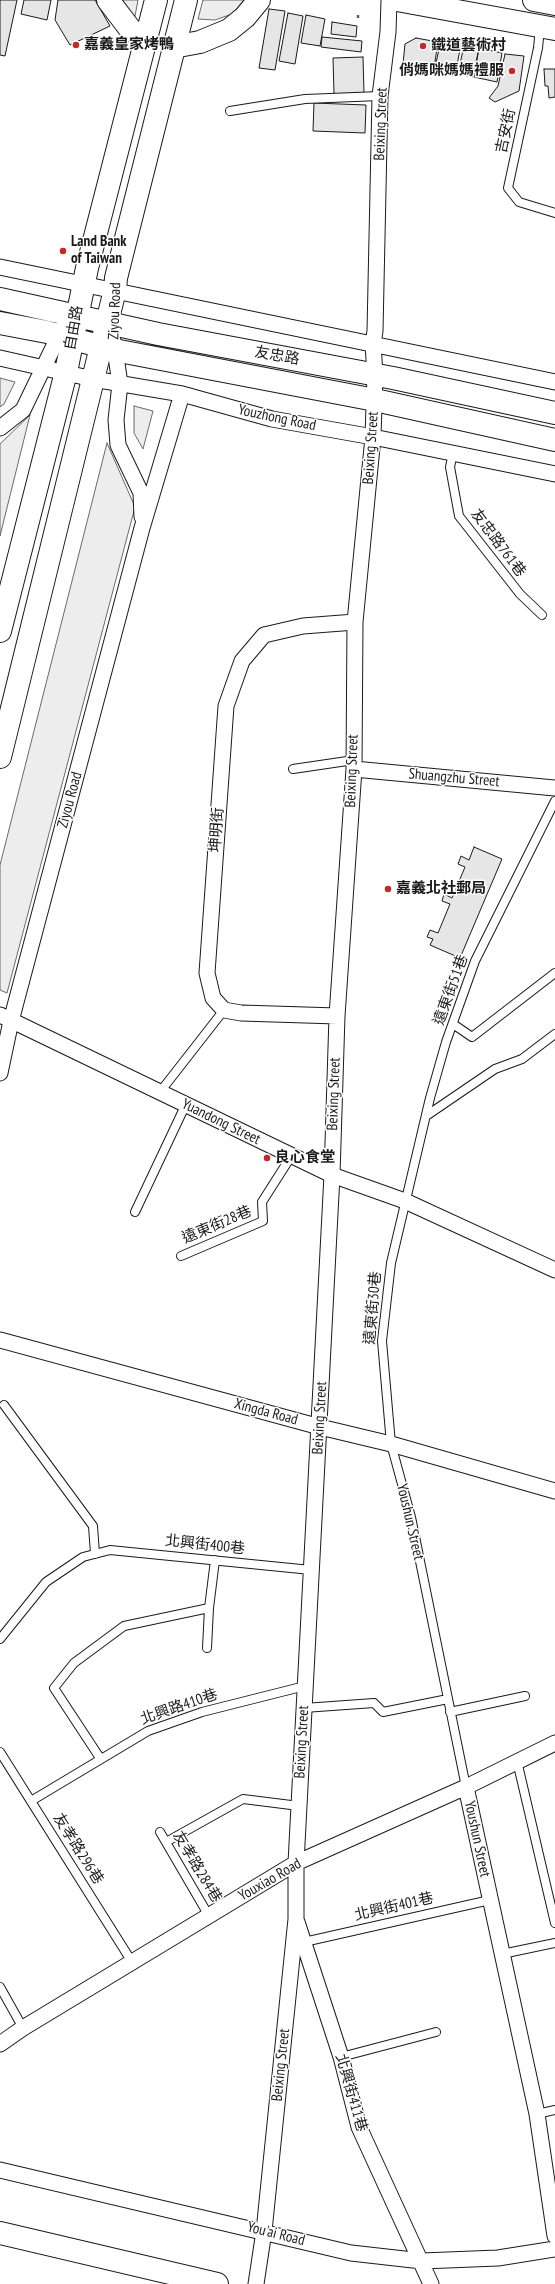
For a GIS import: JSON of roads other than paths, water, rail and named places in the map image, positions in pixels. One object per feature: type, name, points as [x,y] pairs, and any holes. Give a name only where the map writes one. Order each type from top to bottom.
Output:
[{"type":"street","points":[[108,0],[130,29],[146,40]]},
{"type":"street","points":[[83,284],[156,0]]},
{"type":"street","name":"Ziyou Road","points":[[115,290],[116,278],[186,0]]},
{"type":"street","points":[[173,47],[200,42],[230,30],[245,18],[259,0]]},
{"type":"street","name":"Beixing Street","points":[[256,2284],[264,2231],[296,1919],[296,1863],[320,1427],[332,1174],[337,1016],[354,765],[355,622],[373,436],[375,400],[373,344],[375,331],[380,96],[388,32],[389,0]]},
{"type":"street","points":[[398,0],[548,27]]},
{"type":"street","points":[[534,0],[555,4]]},
{"type":"street","points":[[0,267],[555,382]]},
{"type":"street","name":"自由路","points":[[66,372],[66,338],[83,284]]},
{"type":"street","name":"自由路","points":[[93,379],[108,348],[115,290]]},
{"type":"street","name":"友忠路","points":[[0,299],[158,334],[375,375],[555,412]]},
{"type":"street","points":[[0,324],[108,348],[375,400],[555,440]]},
{"type":"street","points":[[0,428],[23,410],[44,367],[66,338]]},
{"type":"street","name":"Ziyou Road","points":[[108,348],[120,384],[116,420],[118,445],[141,493],[142,528]]},
{"type":"street","name":"Youzhong Road","points":[[0,358],[93,379],[182,394],[272,419],[373,436],[555,474]]},
{"type":"street","points":[[0,631],[66,372]]},
{"type":"street","points":[[0,757],[93,379]]},
{"type":"street","name":"Ziyou Road","points":[[0,1073],[6,1018],[142,528],[182,394]]},
{"type":"street","name":"坤明街","points":[[224,1010],[213,998],[207,973],[226,706],[242,661],[264,635],[302,626],[355,622]]},
{"type":"street","name":"Shuangzhu Street","points":[[354,765],[555,788]]},
{"type":"street","points":[[224,1010],[241,1013],[337,1016]]},
{"type":"street","name":"Yuandong Street","points":[[6,1018],[332,1174],[405,1201],[555,1270]]},
{"type":"street","name":"Xingda Road","points":[[0,1340],[320,1427],[391,1444],[555,1492]]},
{"type":"street","name":"Youxiao Road","points":[[0,2044],[23,2028],[296,1863],[466,1787],[555,1743]]},
{"type":"street","name":"Youshun Street","points":[[466,1787],[537,2114],[555,2236]]},
{"type":"street","name":"北興街411巷","points":[[296,1919],[341,2057],[359,2127],[422,2261],[431,2284]]},
{"type":"street","name":"You'ai Road","points":[[0,2170],[264,2231],[351,2253],[422,2261],[498,2258],[555,2249]]},
{"type":"street","points":[[0,2233],[217,2284]]},
{"type":"lane","name":"吉安街","points":[[548,27],[538,48],[508,188],[519,202],[555,213]]},
{"type":"lane","points":[[230,111],[305,99],[380,96]]},
{"type":"lane","name":"友忠路761巷","points":[[453,453],[450,467],[459,516],[520,594],[542,615]]},
{"type":"lane","points":[[293,769],[354,765]]},
{"type":"lane","name":"遠東街51巷","points":[[405,1201],[426,1116],[453,1024],[475,961],[555,801]]},
{"type":"lane","points":[[453,1024],[472,1037],[555,973]]},
{"type":"lane","points":[[160,1092],[224,1010]]},
{"type":"lane","points":[[426,1116],[495,1069],[522,1059],[555,1034]]},
{"type":"lane","points":[[135,1212],[186,1104]]},
{"type":"lane","name":"遠東街28巷","points":[[181,1256],[263,1221],[262,1202],[292,1155]]},
{"type":"lane","name":"遠東街30巷","points":[[391,1444],[382,1341],[391,1263],[405,1201]]},
{"type":"lane","points":[[4,1405],[93,1526],[95,1554]]},
{"type":"lane","name":"Youshun Street","points":[[391,1444],[411,1517],[466,1787]]},
{"type":"lane","name":"北興街400巷","points":[[0,1639],[46,1582],[83,1557],[110,1550],[311,1570]]},
{"type":"lane","points":[[208,1648],[209,1608],[215,1560]]},
{"type":"lane","points":[[100,1758],[54,1688],[74,1663],[124,1626],[209,1608]]},
{"type":"lane","name":"北興路410巷","points":[[31,1801],[148,1730],[202,1712],[305,1686]]},
{"type":"lane","points":[[450,1712],[525,1696]]},
{"type":"lane","points":[[304,1708],[374,1702],[383,1712],[448,1699]]},
{"type":"lane","name":"友孝路296巷","points":[[0,1752],[132,1962]]},
{"type":"lane","points":[[518,1761],[555,1923]]},
{"type":"lane","points":[[166,1842],[243,1799],[299,1806]]},
{"type":"lane","name":"友孝路284巷","points":[[160,1832],[209,1916]]},
{"type":"lane","name":"北興街401巷","points":[[304,1942],[490,1900]]},
{"type":"lane","points":[[502,1954],[555,1943]]},
{"type":"lane","points":[[0,1987],[23,2028]]},
{"type":"lane","points":[[341,2057],[436,2032]]},
{"type":"lane","points":[[537,2114],[555,2110]]},
{"type":"place","name":"嘉義皇家烤鴨","points":[[76,45]]},
{"type":"place","name":"鐵道藝術村","points":[[423,46]]},
{"type":"place","name":"俏媽咪媽媽禮服","points":[[512,71]]},
{"type":"place","name":"Land Bank of Taiwan","points":[[63,251]]},
{"type":"place","name":"嘉義北社郵局","points":[[388,889]]},
{"type":"place","name":"良心食堂","points":[[267,1158]]}]
